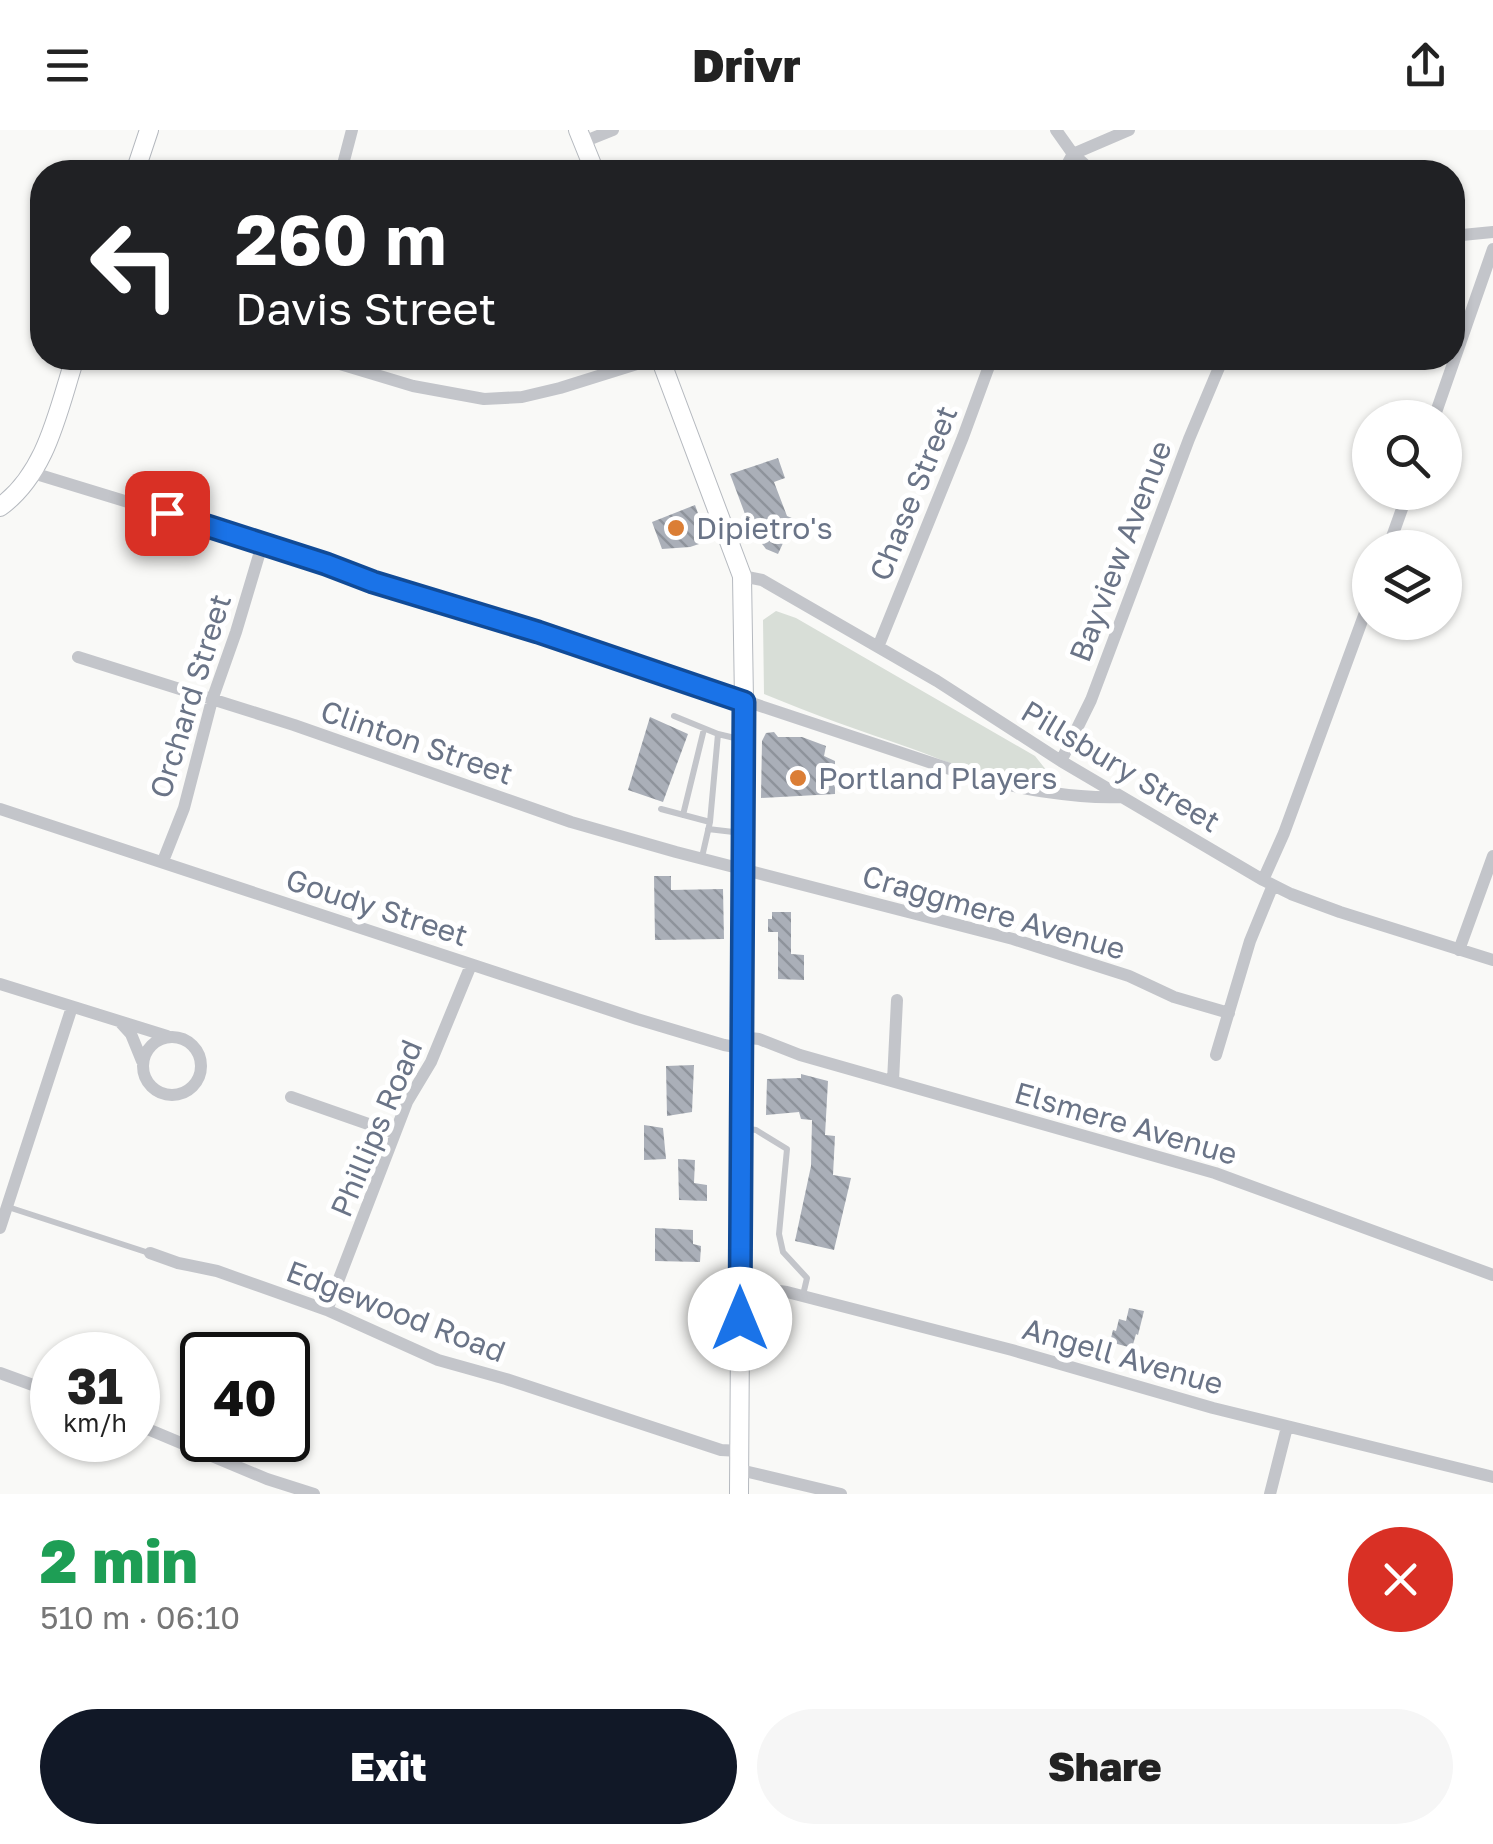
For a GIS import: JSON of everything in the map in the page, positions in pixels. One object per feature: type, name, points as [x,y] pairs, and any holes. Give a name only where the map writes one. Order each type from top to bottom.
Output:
[{"type":"street","points":[[139,160],[149,130]]},
{"type":"street","points":[[344,160],[352,130]]},
{"type":"street","points":[[581,136],[613,130]]},
{"type":"street","points":[[1056,130],[1079,160]]},
{"type":"street","points":[[1069,160],[1072,154],[1129,130]]},
{"type":"street","points":[[1465,235],[1493,232]]},
{"type":"street","points":[[1465,329],[1493,248]]},
{"type":"street","points":[[0,507],[13,498],[33,472],[71,370]]},
{"type":"street","points":[[360,370],[413,386],[484,399],[522,397],[619,370]]},
{"type":"street","points":[[663,370],[742,576],[739,1494]]},
{"type":"street","name":"Chase Street","points":[[878,647],[988,370]]},
{"type":"street","name":"Bayview Avenue","points":[[1061,761],[1091,700],[1219,370]]},
{"type":"street","points":[[1440,400],[1451,370]]},
{"type":"street","points":[[33,472],[538,632],[978,778],[1048,792],[1122,798]]},
{"type":"street","name":"Orchard Street","points":[[163,861],[184,808],[212,700],[262,545]]},
{"type":"street","name":"Pillsbury Street","points":[[742,576],[762,580],[937,681],[1122,798],[1291,894],[1493,960]]},
{"type":"street","points":[[1216,1055],[1284,833],[1355,640]]},
{"type":"street","name":"Clinton Street","points":[[78,657],[294,725],[571,822],[742,868]]},
{"type":"street","name":"Goudy Street","points":[[0,809],[637,1019],[724,1046],[741,1043]]},
{"type":"street","points":[[1459,950],[1493,856]]},
{"type":"street","name":"Craggmere Avenue","points":[[742,868],[1012,939],[1229,1013]]},
{"type":"street","name":"Phillips Road","points":[[327,1310],[394,1133],[431,1062],[471,965]]},
{"type":"street","points":[[0,984],[188,1042],[199,1056],[200,1074],[189,1090],[171,1096],[152,1088],[142,1071],[131,1034],[119,1022]]},
{"type":"street","points":[[893,1081],[897,1000]]},
{"type":"street","points":[[0,1228],[72,1008]]},
{"type":"street","points":[[142,1061],[152,1044],[170,1036]]},
{"type":"street","name":"Elsmere Avenue","points":[[741,1043],[759,1039],[800,1055],[1215,1173],[1493,1275]]},
{"type":"street","points":[[291,1097],[394,1133]]},
{"type":"street","name":"Edgewood Road","points":[[150,1253],[217,1271],[327,1310],[438,1360],[720,1450],[840,1494]]},
{"type":"street","name":"Angell Avenue","points":[[740,1286],[802,1296],[1286,1427],[1493,1476]]},
{"type":"street","points":[[0,1373],[30,1384]]},
{"type":"street","points":[[1270,1494],[1286,1427]]},
{"type":"street","points":[[160,1434],[267,1480],[314,1494]]},
{"type":"lane","points":[[674,716],[743,740]]},
{"type":"lane","points":[[683,815],[704,729]]},
{"type":"lane","points":[[702,858],[718,734]]},
{"type":"lane","points":[[661,809],[742,833]]},
{"type":"lane","points":[[741,1128],[756,1130],[787,1149],[779,1234],[783,1252],[807,1278],[802,1296]]},
{"type":"lane","points":[[7,1207],[150,1253]]},
{"type":"shaded area","points":[[776,611],[796,618],[1035,756],[1047,771],[1044,781],[1010,780],[976,772],[764,694],[763,620]]},
{"type":"building","points":[[778,458],[785,478],[774,482],[787,516],[794,519],[778,554],[766,549],[748,522],[730,474]]},
{"type":"building","name":"Dipietro's","points":[[695,505],[708,541],[662,549],[652,522]]},
{"type":"building","points":[[650,717],[688,734],[663,802],[628,790]]},
{"type":"building","name":"Portland Players","points":[[774,732],[778,737],[802,737],[826,746],[824,756],[835,761],[835,794],[761,798],[762,741],[766,733]]},
{"type":"building","points":[[654,876],[671,876],[671,890],[723,889],[724,939],[655,940]]},
{"type":"building","points":[[772,912],[791,912],[791,954],[804,955],[804,980],[778,979],[778,932],[768,932]]},
{"type":"building","points":[[694,1065],[692,1112],[667,1116],[666,1066]]},
{"type":"building","points":[[801,1074],[828,1081],[825,1135],[835,1136],[833,1175],[851,1178],[834,1250],[795,1241],[811,1166],[812,1120],[801,1119],[799,1112],[766,1115],[767,1079],[801,1078]]},
{"type":"building","points":[[644,1125],[663,1128],[666,1159],[644,1160]]},
{"type":"building","points":[[678,1159],[695,1160],[694,1183],[707,1185],[707,1201],[679,1200]]},
{"type":"building","points":[[655,1228],[693,1230],[693,1244],[701,1246],[700,1262],[655,1261]]},
{"type":"building","points":[[1129,1308],[1144,1311],[1132,1348],[1110,1342],[1119,1319],[1126,1321]]},
{"type":"place","name":"Dipietro's","points":[[676,528]]},
{"type":"place","name":"Portland Players","points":[[798,778]]},
{"type":"route","points":[[167,513],[744,702],[740,1319]]}]
